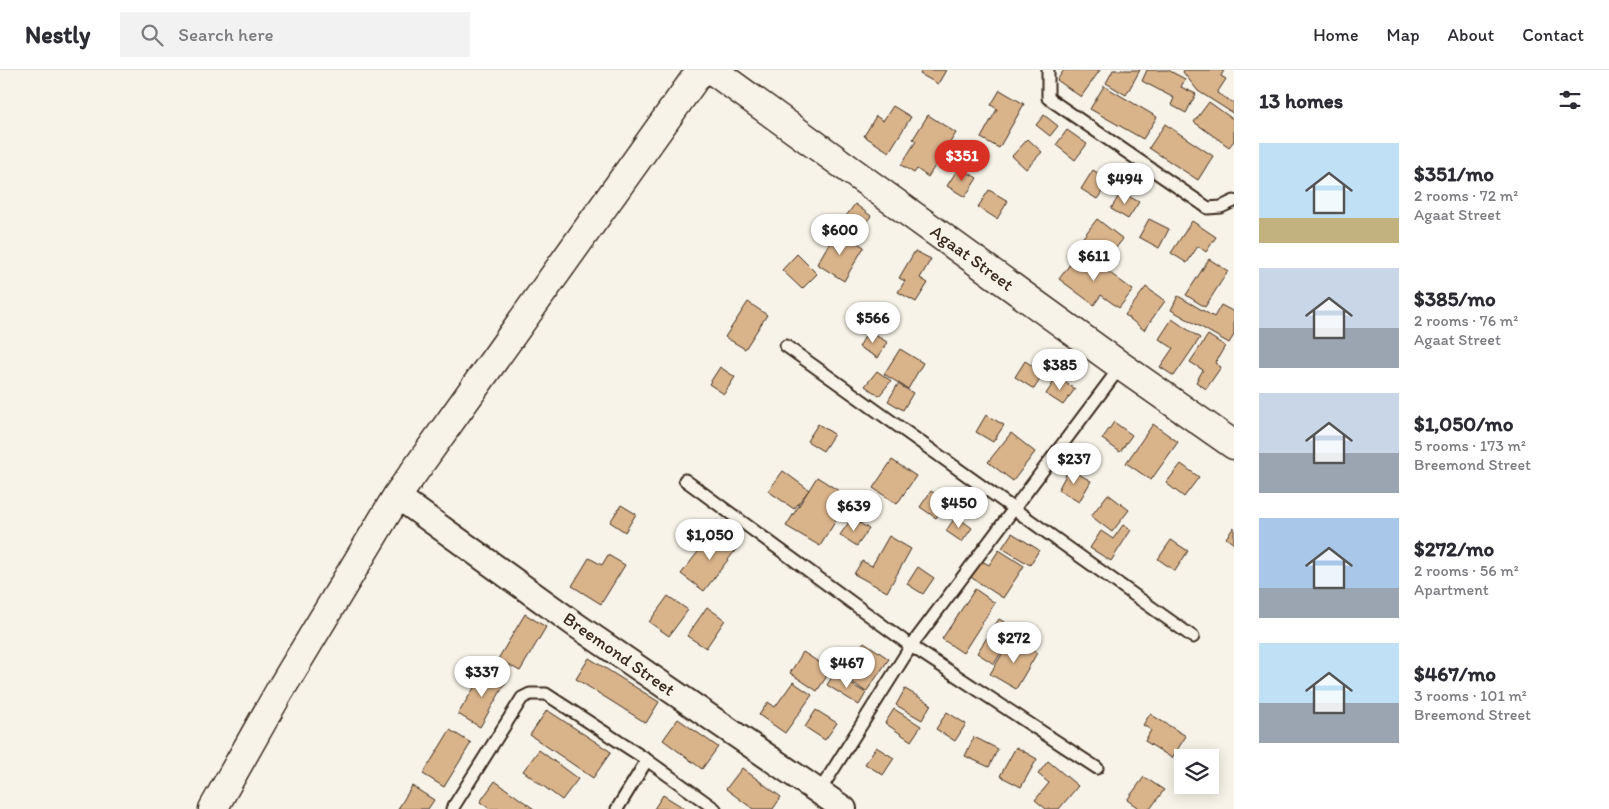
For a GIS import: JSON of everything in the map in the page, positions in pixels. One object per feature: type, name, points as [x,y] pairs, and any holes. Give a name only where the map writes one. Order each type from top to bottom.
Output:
[{"type":"street","points":[[213,809],[279,692],[397,496],[701,70]]},
{"type":"street","name":"Agaat Street","points":[[712,70],[1121,366],[1234,445]]},
{"type":"street","name":"Breemond Street","points":[[397,496],[573,622],[844,809]]},
{"type":"lane","points":[[1048,70],[1048,98],[1208,208],[1221,207],[1234,201]]},
{"type":"lane","points":[[786,346],[1193,637]]},
{"type":"lane","points":[[819,792],[911,646],[1121,366]]},
{"type":"lane","points":[[685,480],[911,646],[1097,768]]},
{"type":"lane","points":[[452,809],[522,698],[530,694],[546,694],[647,760],[716,809]]},
{"type":"lane","points":[[618,809],[647,760]]},
{"type":"building","points":[[922,70],[946,70],[938,84],[920,74]]},
{"type":"building","points":[[1064,70],[1100,70],[1081,97],[1057,80]]},
{"type":"building","points":[[1113,70],[1140,70],[1126,95],[1106,83]]},
{"type":"building","points":[[1147,70],[1168,70],[1185,79],[1181,87],[1196,94],[1186,113],[1171,105],[1174,98],[1142,81]]},
{"type":"building","points":[[1184,70],[1224,70],[1221,76],[1226,79],[1217,93],[1234,103],[1234,114],[1198,91],[1183,72]]},
{"type":"building","points":[[1104,86],[1157,117],[1143,139],[1090,109]]},
{"type":"building","points":[[1000,90],[1024,104],[999,148],[981,138],[997,109],[991,105]]},
{"type":"building","points":[[1209,102],[1234,120],[1234,141],[1229,147],[1194,122]]},
{"type":"building","points":[[893,106],[911,117],[889,152],[864,136],[876,116],[883,121]]},
{"type":"building","points":[[928,115],[956,133],[928,177],[917,169],[914,173],[901,165],[916,141],[913,139]]},
{"type":"building","points":[[1044,115],[1058,126],[1050,136],[1036,125]]},
{"type":"building","points":[[1165,124],[1213,156],[1198,180],[1149,148]]},
{"type":"building","points":[[1067,130],[1087,144],[1075,160],[1056,145]]},
{"type":"building","points":[[1028,139],[1042,152],[1026,169],[1012,156]]},
{"type":"building","points":[[959,167],[977,178],[965,197],[947,186]]},
{"type":"building","points":[[1093,170],[1110,181],[1097,199],[1081,189]]},
{"type":"building","points":[[989,190],[1008,201],[997,219],[978,207]]},
{"type":"building","points":[[1121,192],[1139,202],[1128,219],[1111,209]]},
{"type":"building","points":[[855,204],[871,216],[853,239],[838,227]]},
{"type":"building","points":[[1097,219],[1123,239],[1107,259],[1081,240]]},
{"type":"building","points":[[1149,219],[1169,229],[1159,248],[1139,237]]},
{"type":"building","points":[[1192,221],[1216,237],[1206,252],[1198,246],[1187,263],[1171,253]]},
{"type":"building","points":[[837,230],[864,247],[844,281],[817,264]]},
{"type":"building","points":[[915,251],[931,259],[920,278],[928,283],[916,302],[898,292],[905,281],[899,278]]},
{"type":"building","points":[[1080,251],[1133,290],[1119,308],[1101,295],[1094,305],[1059,279]]},
{"type":"building","points":[[797,254],[817,274],[802,289],[782,270]]},
{"type":"building","points":[[1209,259],[1228,271],[1205,307],[1186,295]]},
{"type":"building","points":[[1146,287],[1165,301],[1144,330],[1125,315]]},
{"type":"building","points":[[1178,296],[1214,317],[1221,305],[1234,312],[1234,335],[1229,343],[1171,310]]},
{"type":"building","points":[[748,302],[767,315],[745,349],[725,337]]},
{"type":"building","points":[[1172,319],[1200,338],[1174,376],[1160,367],[1173,348],[1159,339]]},
{"type":"building","points":[[868,331],[887,342],[878,358],[859,347]]},
{"type":"building","points":[[1208,335],[1225,346],[1215,363],[1221,367],[1206,389],[1196,382],[1203,370],[1190,362]]},
{"type":"building","points":[[900,349],[923,363],[908,389],[884,374]]},
{"type":"building","points":[[1025,361],[1044,373],[1034,389],[1015,377]]},
{"type":"building","points":[[720,367],[735,377],[724,394],[709,384]]},
{"type":"building","points":[[877,371],[891,381],[879,396],[865,386]]},
{"type":"building","points":[[1057,377],[1075,389],[1063,405],[1046,394]]},
{"type":"building","points":[[898,384],[913,393],[903,410],[888,401]]},
{"type":"building","points":[[986,415],[1004,425],[993,442],[976,432]]},
{"type":"building","points":[[1114,422],[1132,435],[1120,452],[1102,439]]},
{"type":"building","points":[[818,424],[834,434],[823,451],[807,441]]},
{"type":"building","points":[[1153,424],[1178,442],[1151,480],[1126,463]]},
{"type":"building","points":[[1011,433],[1035,452],[1013,481],[988,462]]},
{"type":"building","points":[[892,460],[916,476],[897,504],[873,488]]},
{"type":"building","points":[[1181,464],[1199,477],[1184,497],[1166,483]]},
{"type":"building","points":[[1069,469],[1091,481],[1079,502],[1058,490]]},
{"type":"building","points":[[783,471],[809,490],[794,509],[768,491]]},
{"type":"building","points":[[817,477],[850,498],[820,546],[786,526]]},
{"type":"building","points":[[931,491],[947,502],[936,518],[920,507]]},
{"type":"building","points":[[1108,494],[1129,510],[1112,532],[1091,516]]},
{"type":"building","points":[[621,505],[636,514],[625,532],[610,522]]},
{"type":"building","points":[[956,516],[972,528],[962,542],[946,531]]},
{"type":"building","points":[[852,518],[869,529],[857,546],[840,535]]},
{"type":"building","points":[[1123,525],[1131,530],[1111,561],[1090,548],[1101,531],[1113,539]]},
{"type":"building","points":[[1234,527],[1234,544],[1226,538]]},
{"type":"building","points":[[1012,533],[1039,550],[1030,565],[1002,548]]},
{"type":"building","points":[[711,535],[723,545],[731,536],[741,543],[704,591],[681,574]]},
{"type":"building","points":[[889,536],[911,549],[887,592],[854,574],[862,561],[872,566]]},
{"type":"building","points":[[1171,540],[1188,551],[1175,571],[1158,559]]},
{"type":"building","points":[[999,550],[1024,566],[1003,598],[969,576],[980,560],[989,565]]},
{"type":"building","points":[[608,555],[625,565],[601,604],[572,586],[589,558],[602,565]]},
{"type":"building","points":[[918,567],[934,578],[923,594],[907,584]]},
{"type":"building","points":[[975,589],[995,603],[963,653],[942,639]]},
{"type":"building","points":[[668,596],[688,610],[669,636],[649,622]]},
{"type":"building","points":[[707,607],[725,620],[706,648],[687,636]]},
{"type":"building","points":[[525,614],[546,627],[520,671],[498,659]]},
{"type":"building","points":[[999,619],[1016,629],[994,664],[977,653]]},
{"type":"building","points":[[1012,638],[1037,653],[1016,689],[990,674]]},
{"type":"building","points":[[864,642],[889,659],[866,692],[841,674]]},
{"type":"building","points":[[803,652],[831,670],[817,691],[790,673]]},
{"type":"building","points":[[589,658],[659,702],[646,723],[576,679]]},
{"type":"building","points":[[485,670],[506,682],[480,727],[458,714]]},
{"type":"building","points":[[834,674],[866,693],[859,705],[827,685]]},
{"type":"building","points":[[793,682],[812,695],[785,733],[759,715],[768,702],[775,707]]},
{"type":"building","points":[[905,689],[931,704],[922,720],[896,705]]},
{"type":"building","points":[[894,709],[921,726],[911,741],[885,723]]},
{"type":"building","points":[[547,710],[611,752],[593,778],[530,735]]},
{"type":"building","points":[[816,710],[837,723],[825,740],[805,727]]},
{"type":"building","points":[[947,712],[966,724],[955,741],[936,729]]},
{"type":"building","points":[[1150,714],[1186,736],[1178,749],[1174,749],[1172,758],[1145,741],[1151,730],[1143,725]]},
{"type":"building","points":[[678,719],[718,747],[702,769],[663,740]]},
{"type":"building","points":[[450,730],[471,743],[444,787],[423,774]]},
{"type":"building","points":[[974,737],[998,749],[989,767],[965,756]]},
{"type":"building","points":[[876,747],[894,758],[883,775],[865,764]]},
{"type":"building","points":[[1016,747],[1037,759],[1021,787],[1000,776]]},
{"type":"building","points":[[539,750],[578,779],[562,800],[523,771]]},
{"type":"building","points":[[1048,761],[1078,786],[1059,809],[1046,809],[1035,800],[1049,783],[1038,774]]},
{"type":"building","points":[[742,768],[781,797],[773,809],[753,809],[726,789]]},
{"type":"building","points":[[1144,777],[1164,790],[1150,809],[1140,809],[1127,800]]},
{"type":"building","points":[[495,781],[534,809],[490,809],[480,802]]},
{"type":"building","points":[[412,786],[434,800],[428,809],[398,809]]},
{"type":"building","points":[[663,795],[684,808],[684,809],[654,809]]}]
